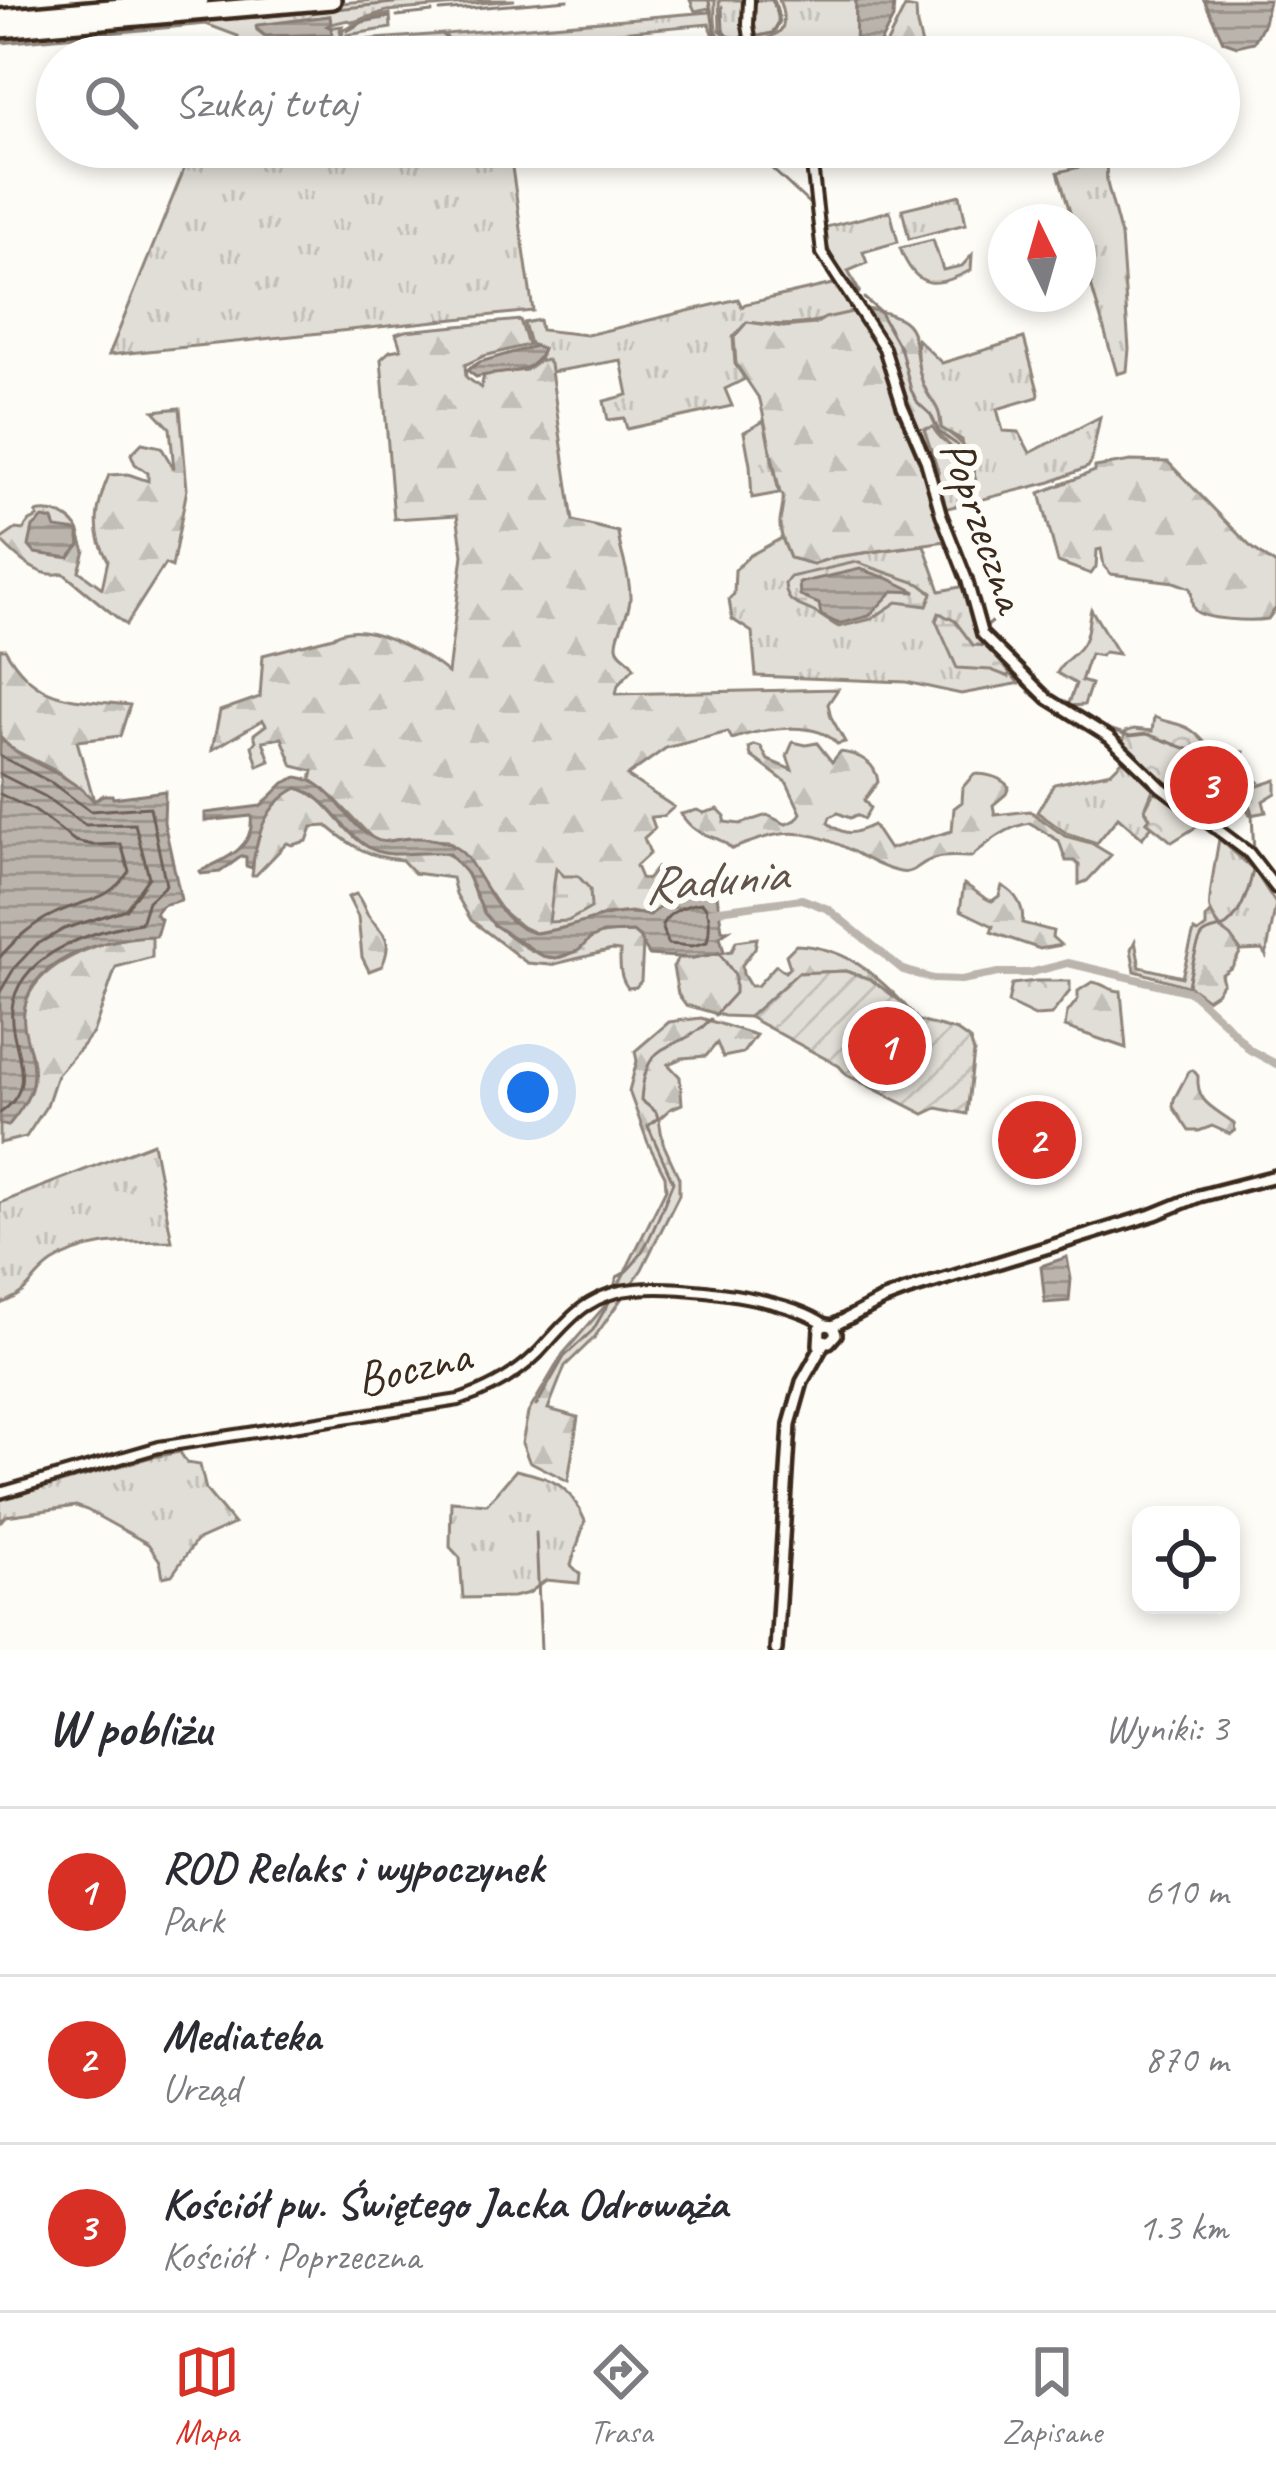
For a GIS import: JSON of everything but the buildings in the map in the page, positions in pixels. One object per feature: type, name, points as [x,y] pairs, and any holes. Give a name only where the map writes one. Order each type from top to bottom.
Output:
[{"type":"highway","points":[[0,18],[200,0]]},
{"type":"highway","points":[[0,29],[332,0]]},
{"type":"main road","points":[[776,1650],[790,1424],[825,1330],[905,1291],[1156,1214],[1199,1196],[1276,1176]]},
{"type":"street","points":[[749,0],[750,36]]},
{"type":"street","name":"Poprzeczna","points":[[812,168],[822,253],[884,348],[982,634],[1048,699],[1109,736],[1161,787],[1249,853],[1276,888]]},
{"type":"street","name":"Boczna","points":[[0,1493],[159,1447],[471,1396],[514,1374],[584,1308],[627,1290],[729,1294],[798,1310],[825,1330]]},
{"type":"green space","points":[[375,0],[515,0],[387,11],[327,25],[329,16],[256,26],[265,36],[238,36],[206,24],[36,36],[36,40],[0,43],[0,33]]},
{"type":"green space","points":[[690,0],[715,0],[720,36],[715,36],[709,24],[574,36],[445,34],[709,12],[709,8],[695,11]]},
{"type":"green space","points":[[719,0],[745,0],[744,34],[726,36],[720,30]]},
{"type":"green space","points":[[751,0],[774,0],[780,21],[774,33],[752,35]]},
{"type":"green space","points":[[779,0],[856,0],[855,36],[771,36],[783,26]]},
{"type":"green space","points":[[905,7],[916,9],[920,36],[890,36]]},
{"type":"green space","points":[[390,14],[391,28],[342,36],[343,29]]},
{"type":"green space","points":[[342,26],[342,36],[265,36],[331,34],[327,28]]},
{"type":"green space","points":[[185,168],[512,168],[533,311],[109,355]]},
{"type":"green space","points":[[1106,168],[1121,236],[1127,371],[1117,374],[1096,302],[1096,204],[1068,204],[1058,172]]},
{"type":"green space","points":[[960,195],[966,224],[909,239],[902,209]]},
{"type":"green space","points":[[890,211],[898,242],[863,252],[867,263],[848,271],[859,291],[853,293],[830,254],[822,228]]},
{"type":"green space","points":[[933,240],[943,270],[962,266],[972,255],[971,270],[938,282],[921,279],[900,248]]},
{"type":"green space","points":[[837,283],[855,311],[802,324],[747,322],[733,337],[735,364],[745,379],[725,389],[732,406],[627,429],[624,418],[608,420],[604,401],[628,395],[621,360],[551,372],[547,361],[539,360],[543,349],[530,344],[524,323],[539,320],[541,330],[587,335],[738,299],[742,307]]},
{"type":"green space","points":[[866,309],[900,318],[908,325],[923,384],[937,408],[941,428],[968,453],[977,490],[971,493],[955,451],[933,427],[924,429],[938,471],[936,480],[930,480],[946,541],[813,564],[790,558],[783,540],[783,495],[760,400],[736,364],[734,337],[747,322],[783,327],[815,324]]},
{"type":"green space","points":[[520,320],[528,345],[465,365],[466,377],[481,388],[484,375],[526,370],[539,361],[550,364],[573,521],[618,532],[627,573],[629,605],[617,646],[634,668],[616,694],[838,689],[828,704],[845,742],[837,744],[816,731],[787,728],[732,739],[728,732],[666,748],[627,776],[674,807],[664,816],[651,817],[655,828],[644,838],[650,853],[636,866],[647,880],[657,868],[682,883],[711,875],[716,881],[650,916],[604,915],[535,933],[500,909],[460,850],[447,841],[381,842],[372,838],[311,780],[313,771],[293,766],[282,738],[263,741],[270,761],[258,766],[252,746],[254,734],[266,725],[263,720],[212,750],[220,711],[260,697],[263,655],[360,631],[409,647],[448,673],[463,555],[457,515],[394,519],[381,359],[401,349],[396,334],[405,331]]},
{"type":"green space","points":[[1024,338],[1039,394],[997,409],[1003,431],[1019,432],[1030,453],[1100,417],[1091,462],[1051,482],[944,509],[938,471],[923,428],[933,427],[958,456],[970,492],[962,440],[941,428],[921,378],[917,339],[942,363]]},
{"type":"green space","points":[[180,408],[187,489],[172,567],[165,564],[126,625],[63,573],[37,570],[0,540],[16,529],[23,530],[38,517],[36,513],[61,515],[79,532],[85,551],[79,571],[102,588],[108,560],[97,518],[109,475],[128,474],[148,481],[148,473],[135,464],[131,454],[142,443],[161,447],[174,469],[170,428],[154,411]]},
{"type":"green space","points":[[764,421],[779,493],[752,498],[744,432]]},
{"type":"green space","points":[[1168,462],[1250,546],[1276,565],[1276,608],[1268,619],[1199,613],[1190,588],[1111,574],[1101,549],[1091,574],[1058,562],[1040,493],[1095,471],[1095,467]]},
{"type":"green space","points":[[782,538],[790,558],[813,564],[924,545],[940,591],[965,586],[982,639],[1021,683],[961,694],[906,682],[756,676],[752,632],[732,619],[729,599],[734,594],[735,570],[749,556]]},
{"type":"green space","points":[[856,562],[920,584],[932,593],[927,606],[897,602],[871,619],[839,627],[788,596],[785,584],[790,577]]},
{"type":"green space","points":[[1091,609],[1118,654],[1090,654],[1081,681],[1091,684],[1084,705],[1068,706],[1076,684],[1057,673],[1084,641]]},
{"type":"green space","points":[[939,613],[955,621],[973,645],[987,646],[1010,669],[1009,677],[991,670],[957,668],[936,621]]},
{"type":"green space","points":[[0,649],[43,689],[73,699],[130,705],[120,736],[77,741],[94,801],[58,772],[8,747],[0,737]]},
{"type":"green space","points":[[1154,717],[1191,730],[1220,758],[1223,751],[1244,752],[1235,769],[1252,765],[1259,782],[1248,793],[1245,779],[1233,777],[1244,797],[1255,787],[1276,780],[1276,793],[1263,801],[1266,812],[1250,815],[1207,759],[1202,763],[1207,768],[1190,784],[1209,803],[1217,796],[1238,816],[1235,819],[1199,804],[1175,783],[1171,788],[1155,775],[1123,743],[1125,732],[1152,731]]},
{"type":"green space","points":[[793,742],[817,743],[832,762],[840,752],[870,764],[878,782],[864,800],[870,808],[864,819],[838,813],[828,823],[850,833],[873,825],[889,849],[952,831],[954,808],[962,802],[963,787],[979,774],[1009,787],[993,805],[995,815],[1030,811],[1065,836],[1111,855],[1079,884],[1079,865],[1066,861],[1059,841],[1030,823],[1006,831],[971,857],[938,858],[900,872],[825,839],[798,833],[774,835],[732,849],[694,829],[681,814],[718,809],[724,822],[740,824],[767,815],[786,824],[796,820],[801,813],[787,783],[751,756],[749,748],[761,747],[768,760],[792,770],[787,756]]},
{"type":"green space","points":[[1123,760],[1153,789],[1145,809],[1152,826],[1142,838],[1118,817],[1097,843],[1066,833],[1037,812],[1054,784],[1111,772]]},
{"type":"green space","points":[[297,788],[320,801],[371,849],[449,855],[465,871],[487,915],[540,954],[562,957],[605,933],[633,932],[641,939],[646,931],[654,931],[652,943],[643,944],[641,981],[628,988],[620,951],[551,965],[527,963],[471,920],[452,878],[414,873],[402,860],[362,850],[327,826],[312,827],[307,841],[287,843],[252,875],[264,819]]},
{"type":"green space","points":[[1156,788],[1199,820],[1172,842],[1147,822],[1145,809]]},
{"type":"green space","points":[[1219,839],[1254,870],[1276,904],[1266,956],[1262,950],[1241,951],[1210,910]]},
{"type":"green space","points":[[556,868],[564,876],[578,876],[590,889],[591,908],[568,921],[549,922]]},
{"type":"green space","points":[[964,884],[992,901],[1002,886],[1007,889],[1021,907],[1022,923],[1053,931],[1052,937],[1061,945],[1040,949],[991,932],[993,926],[960,910]]},
{"type":"green space","points":[[356,894],[386,939],[382,966],[369,971],[362,957],[358,917],[348,897]]},
{"type":"green space","points":[[1211,913],[1241,951],[1221,975],[1223,982],[1216,993],[1207,999],[1191,987],[1135,971],[1131,949],[1135,941],[1140,967],[1182,977],[1194,931],[1206,927]]},
{"type":"green space","points":[[123,936],[152,936],[152,957],[116,967],[93,1033],[57,1075],[47,1105],[26,1137],[0,1143],[0,1124],[8,1125],[32,1086],[32,1058],[24,1031],[29,994],[54,967]]},
{"type":"green space","points":[[757,938],[742,965],[750,986],[757,986],[776,965],[785,972],[790,967],[786,955],[796,945],[828,950],[855,962],[903,1003],[870,979],[846,971],[798,973],[749,1017],[724,1016],[686,1005],[678,994],[673,967],[678,958],[732,951],[736,941]]},
{"type":"green space","points":[[845,971],[870,979],[919,1021],[957,1031],[970,1040],[974,1052],[967,1114],[937,1108],[924,1114],[749,1017],[798,973]]},
{"type":"green space","points":[[1070,981],[1070,991],[1051,1015],[1035,1016],[1008,1003],[1012,984]]},
{"type":"green space","points":[[1092,982],[1121,991],[1126,1048],[1065,1027],[1078,991]]},
{"type":"green space","points":[[701,1018],[756,1035],[743,1053],[723,1057],[717,1043],[706,1056],[668,1064],[680,1077],[682,1104],[659,1119],[663,1143],[679,1178],[679,1195],[642,1269],[594,1338],[565,1366],[548,1409],[578,1417],[568,1481],[529,1461],[522,1443],[528,1413],[563,1354],[612,1298],[666,1189],[665,1176],[629,1091],[635,1051],[669,1022]]},
{"type":"green space","points":[[1193,1070],[1204,1099],[1234,1123],[1230,1134],[1212,1126],[1189,1131],[1173,1107]]},
{"type":"green space","points":[[153,1143],[172,1241],[110,1243],[66,1255],[0,1304],[0,1203]]},
{"type":"green space","points":[[180,1452],[187,1463],[200,1465],[206,1490],[234,1524],[196,1541],[172,1575],[163,1577],[160,1561],[148,1544],[76,1506],[6,1516],[0,1522],[0,1500]]},
{"type":"green space","points":[[516,1470],[559,1485],[579,1509],[585,1521],[571,1565],[580,1574],[579,1583],[546,1580],[529,1593],[513,1597],[463,1598],[460,1558],[450,1547],[451,1501],[487,1504]]},
{"type":"water","points":[[856,0],[894,0],[893,18],[884,36],[855,36]]},
{"type":"water","points":[[1204,0],[1269,0],[1254,42],[1240,45],[1240,36],[1221,36]]},
{"type":"water","points":[[330,16],[327,26],[332,34],[265,36],[257,29],[257,25]]},
{"type":"water","points":[[535,346],[543,349],[524,369],[476,377],[467,370],[480,362]]},
{"type":"water","points":[[43,518],[53,520],[56,528],[78,531],[80,545],[69,558],[35,553],[29,546],[33,527]]},
{"type":"water","points":[[860,569],[916,592],[893,591],[869,616],[839,624],[821,615],[819,604],[800,596],[799,583]]},
{"type":"water","points":[[0,737],[94,801],[103,795],[113,798],[165,791],[164,822],[181,900],[163,905],[155,914],[161,919],[156,936],[119,940],[79,952],[44,973],[32,988],[24,1017],[32,1082],[8,1126],[0,1124]]},
{"type":"water","points":[[297,777],[321,787],[365,833],[378,840],[429,839],[455,847],[513,923],[535,933],[614,914],[649,916],[680,897],[716,888],[722,930],[729,930],[720,936],[724,952],[693,958],[649,955],[633,932],[603,933],[578,951],[556,958],[543,956],[494,925],[467,874],[449,854],[390,854],[372,849],[318,799],[297,788],[270,812],[252,868],[242,856],[220,872],[201,874],[237,851],[251,827],[251,816],[205,821],[205,813],[261,806]]},
{"type":"water","points":[[1067,1257],[1069,1301],[1045,1303],[1041,1266]]},
{"type":"waterway","points":[[216,18],[422,0]]},
{"type":"waterway","points":[[440,11],[568,0]]},
{"type":"waterway","points":[[752,30],[754,0]]},
{"type":"waterway","points":[[758,36],[772,33],[777,25],[772,0]]},
{"type":"waterway","points":[[709,2],[717,36]]},
{"type":"waterway","points":[[722,7],[723,30],[728,36]]},
{"type":"waterway","points":[[397,16],[432,12]]},
{"type":"waterway","points":[[347,31],[389,17]]},
{"type":"waterway","points":[[22,35],[60,31]]},
{"type":"waterway","points":[[771,168],[814,208]]},
{"type":"waterway","points":[[842,273],[859,293]]},
{"type":"waterway","points":[[864,298],[879,311],[901,350],[918,403],[965,457],[973,502]]},
{"type":"waterway","points":[[977,515],[1001,604],[998,617],[985,628]]},
{"type":"waterway","points":[[977,635],[1017,681]]},
{"type":"waterway","points":[[1029,692],[1068,716]]},
{"type":"waterway","points":[[1085,717],[1101,726]]},
{"type":"waterway","points":[[1106,728],[1130,736],[1147,734],[1193,751],[1233,777]]},
{"type":"waterway","points":[[1248,800],[1254,854]]},
{"type":"waterway","points":[[1187,991],[1202,936],[1227,925],[1238,913],[1254,864]]},
{"type":"waterway","name":"Radunia","points":[[712,911],[802,899],[828,909],[903,970],[933,979],[1029,973],[1068,963],[1191,992],[1250,1050],[1276,1064]]},
{"type":"waterway","points":[[715,1015],[735,993],[735,975],[719,953]]},
{"type":"waterway","points":[[614,1288],[617,1277],[643,1249],[673,1182],[648,1126],[658,1118],[656,1112],[641,1100],[649,1064],[664,1048],[711,1019]]},
{"type":"waterway","points":[[536,1406],[564,1357],[593,1330],[612,1297]]},
{"type":"waterway","points":[[536,1533],[541,1650]]},
{"type":"place","name":"Kościół pw. Świętego Jacka Odrowąża","points":[[1209,785]]},
{"type":"place","name":"ROD Relaks i wypoczynek","points":[[887,1046]]},
{"type":"place","name":"Mediateka","points":[[1037,1140]]}]
